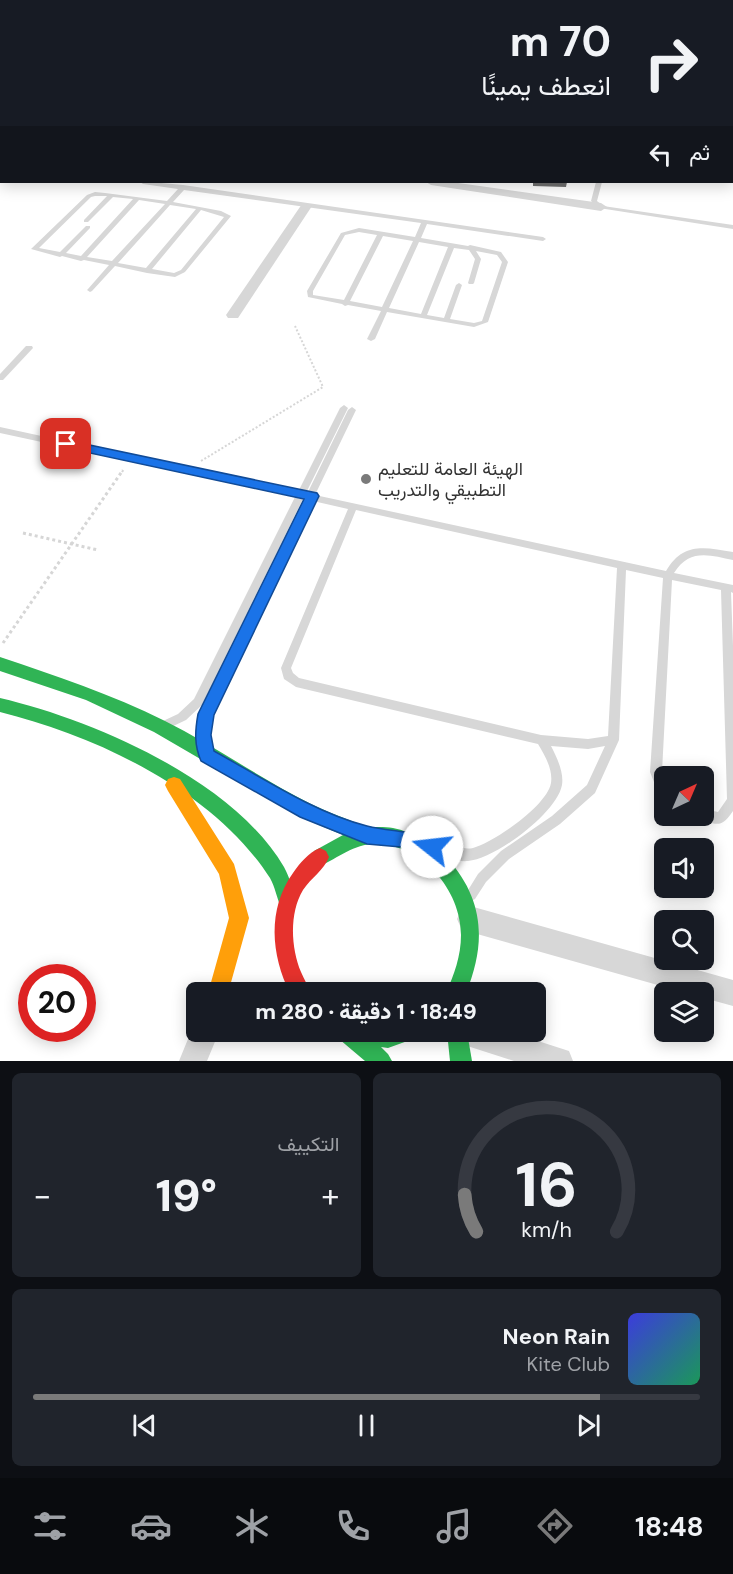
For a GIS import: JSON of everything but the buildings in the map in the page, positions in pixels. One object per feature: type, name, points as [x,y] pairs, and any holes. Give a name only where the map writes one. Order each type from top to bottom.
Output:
[{"type":"main road","points":[[0,664],[90,694],[160,727],[306,811],[367,835],[401,838],[422,848],[441,862],[456,881],[468,912],[469,959],[460,982]]},
{"type":"main road","points":[[22,671],[4,698],[69,724],[136,756],[168,775],[220,813],[255,844],[276,872],[288,901]]},
{"type":"main road","points":[[69,724],[90,694]]},
{"type":"main road","points":[[168,775],[227,871],[239,918],[221,982]]},
{"type":"main road","points":[[293,982],[282,940],[288,901],[306,868],[334,845],[367,835]]},
{"type":"main road","points":[[358,1042],[381,1061]]},
{"type":"main road","points":[[458,1042],[460,1061]]},
{"type":"street","points":[[447,183],[480,185],[601,207]]},
{"type":"street","points":[[233,315],[306,206]]},
{"type":"street","points":[[468,912],[733,993]]},
{"type":"street","points":[[193,1061],[201,1042]]},
{"type":"street","points":[[497,1042],[559,1061]]},
{"type":"lane","points":[[151,183],[543,239]]},
{"type":"lane","points":[[598,183],[594,201],[601,207],[733,227]]},
{"type":"lane","points":[[90,290],[183,187]]},
{"type":"lane","points":[[60,255],[112,195]]},
{"type":"lane","points":[[112,195],[169,204],[224,212],[227,218],[181,273],[175,275],[39,252],[34,247],[89,196],[112,195]]},
{"type":"lane","points":[[81,259],[137,199]]},
{"type":"lane","points":[[147,271],[201,208]]},
{"type":"lane","points":[[371,339],[425,222]]},
{"type":"lane","points":[[359,230],[417,239],[495,251],[503,256],[505,261],[485,322],[474,325],[446,321],[313,299],[309,294],[343,234],[359,230]]},
{"type":"lane","points":[[345,304],[381,234]]},
{"type":"lane","points":[[423,317],[452,244]]},
{"type":"lane","points":[[470,247],[478,259],[471,283]]},
{"type":"lane","points":[[446,321],[459,285]]},
{"type":"lane","points":[[0,378],[29,348]]},
{"type":"lane","points":[[207,756],[203,735],[206,714],[348,409]]},
{"type":"lane","points":[[0,430],[730,588],[733,801],[721,818],[714,817]]},
{"type":"lane","points":[[160,727],[182,717],[198,702],[307,495]]},
{"type":"lane","points":[[353,506],[286,668],[288,676],[296,682],[541,740],[588,744],[613,740]]},
{"type":"lane","points":[[656,766],[668,575],[674,562],[683,555],[696,551],[733,556]]},
{"type":"lane","points":[[468,912],[482,878],[506,855],[556,820],[591,789],[613,740],[622,565]]},
{"type":"lane","points":[[401,838],[448,852],[471,855],[494,844],[539,812],[555,790],[553,757],[541,740]]},
{"type":"path","points":[[187,469],[323,387],[295,326]]},
{"type":"path","points":[[0,647],[132,458]]},
{"type":"path","points":[[23,533],[98,550]]},
{"type":"traffic: fast","points":[[0,664],[90,694],[160,727],[306,811],[367,835]]},
{"type":"traffic: fast","points":[[0,705],[54,719],[90,733],[151,763],[181,782],[209,802],[258,847],[278,874],[288,901]]},
{"type":"traffic: fast","points":[[320,857],[346,842],[375,835],[393,837],[410,843],[439,863],[451,877],[467,909],[471,935],[469,952],[460,982]]},
{"type":"traffic: fast","points":[[358,1042],[381,1061]]},
{"type":"traffic: fast","points":[[458,1042],[461,1061]]},
{"type":"traffic: slow","points":[[174,785],[227,871],[239,918],[221,982]]},
{"type":"traffic: jam","points":[[295,982],[287,958],[284,921],[295,885],[320,857]]},
{"type":"place","name":"الهيئة العامة للتعليم التطبيقي والتدريب","points":[[366,479]]},
{"type":"route","points":[[66,444],[312,496],[206,714],[203,735],[207,756],[306,811],[367,835],[401,838],[432,847]]}]
